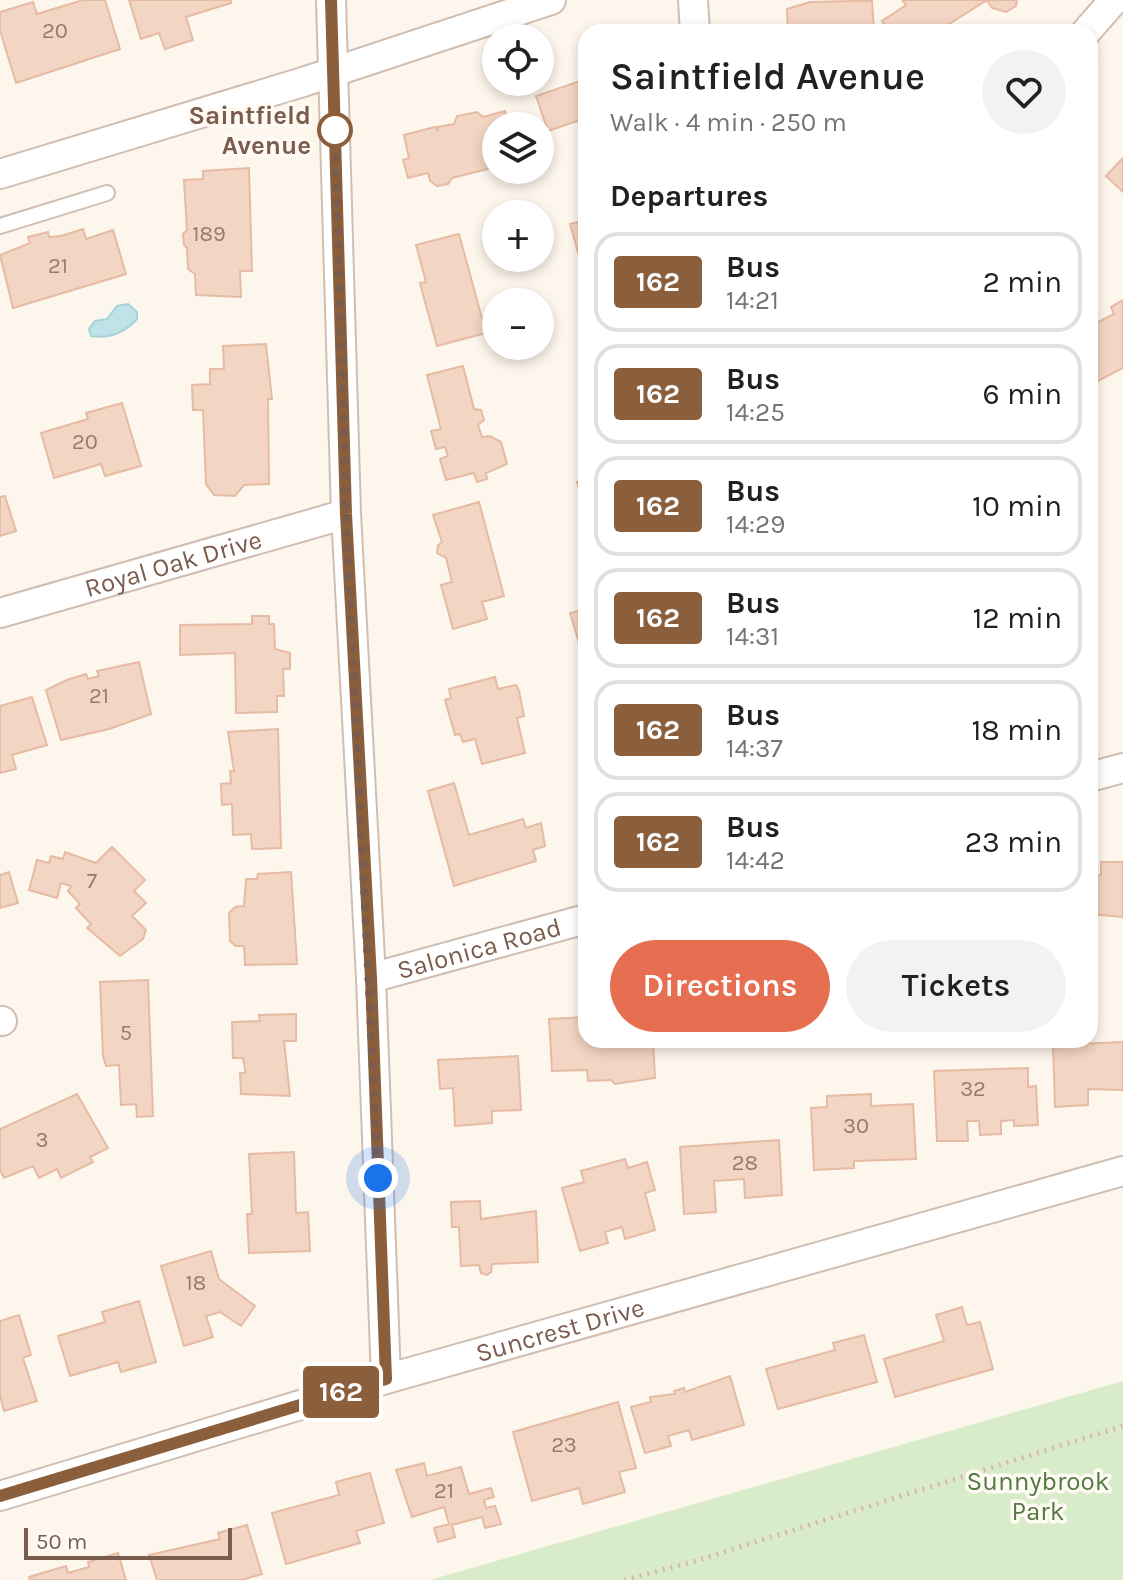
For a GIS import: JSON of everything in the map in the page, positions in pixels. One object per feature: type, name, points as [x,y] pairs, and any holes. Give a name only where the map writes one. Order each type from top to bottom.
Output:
[{"type":"street","points":[[331,0],[346,514],[371,978],[386,1379]]},
{"type":"street","points":[[0,174],[551,0]]},
{"type":"street","points":[[693,0],[694,24]]},
{"type":"street","points":[[1093,24],[1114,0]]},
{"type":"street","name":"Royal Oak Drive","points":[[0,613],[346,514]]},
{"type":"street","points":[[1098,771],[1123,768]]},
{"type":"street","name":"Salonica Road","points":[[371,978],[578,921]]},
{"type":"street","name":"Suncrest Drive","points":[[0,1496],[386,1379],[1123,1171]]},
{"type":"lane","points":[[0,226],[107,193]]},
{"type":"path","points":[[624,1580],[692,1562],[1123,1426]]},
{"type":"green space","name":"Sunnybrook Park","points":[[1123,1381],[1123,1580],[430,1580]]},
{"type":"water","points":[[128,304],[137,312],[137,319],[132,324],[110,336],[91,336],[89,329],[95,321],[107,319],[117,306]]},
{"type":"building","points":[[83,0],[105,0],[120,49],[16,83],[0,30],[0,12],[33,2],[37,14]]},
{"type":"building","points":[[129,0],[231,0],[231,3],[186,17],[193,40],[165,49],[159,33],[141,39]]},
{"type":"building","points":[[902,0],[987,0],[949,24],[884,24],[882,21],[906,5]]},
{"type":"building","points":[[987,0],[1017,0],[1016,6],[1006,12],[992,8]]},
{"type":"building","points":[[872,1],[873,24],[788,24],[787,9],[810,2]]},
{"type":"building","points":[[578,82],[578,121],[554,129],[554,112],[541,112],[536,96],[554,96],[554,90]]},
{"type":"building","points":[[477,112],[482,116],[482,170],[452,178],[448,184],[437,186],[430,181],[428,173],[408,178],[403,160],[409,158],[404,135],[435,127],[438,131],[437,127],[454,124],[457,116]]},
{"type":"building","points":[[1123,158],[1123,192],[1106,176]]},
{"type":"building","points":[[249,168],[252,271],[240,271],[241,297],[196,295],[195,274],[188,269],[187,248],[184,245],[183,234],[187,230],[184,180],[203,179],[203,171]]},
{"type":"building","points":[[578,222],[578,252],[570,224]]},
{"type":"building","points":[[83,229],[86,239],[113,230],[126,274],[13,308],[0,255],[30,243],[28,237],[48,232],[49,237],[61,236]]},
{"type":"building","points":[[459,234],[482,318],[482,334],[437,346],[420,283],[426,282],[416,245]]},
{"type":"building","points":[[1123,300],[1123,368],[1098,381],[1098,322],[1114,314],[1111,307]]},
{"type":"building","points":[[266,344],[272,399],[268,399],[269,484],[244,485],[235,496],[214,495],[206,484],[203,410],[193,410],[192,385],[210,384],[210,369],[224,369],[223,346]]},
{"type":"building","points":[[463,366],[474,409],[481,410],[484,420],[478,425],[482,437],[490,436],[501,442],[507,464],[486,473],[487,479],[477,482],[474,473],[446,480],[440,459],[448,456],[445,447],[436,449],[431,431],[441,429],[427,375]]},
{"type":"building","points":[[122,403],[141,466],[105,476],[101,464],[54,478],[41,433],[88,419],[86,413]]},
{"type":"building","points":[[5,496],[16,531],[0,536],[0,497]]},
{"type":"building","points":[[479,502],[504,596],[482,602],[487,619],[453,629],[441,585],[452,582],[446,558],[437,553],[438,545],[442,542],[433,515]]},
{"type":"building","points":[[578,611],[578,640],[570,613]]},
{"type":"building","points":[[252,616],[269,616],[269,624],[274,624],[275,649],[290,653],[290,669],[283,669],[284,696],[277,696],[277,712],[236,713],[235,653],[180,655],[180,625],[252,624]]},
{"type":"building","points":[[139,662],[151,714],[109,729],[61,740],[46,690],[86,674],[88,679],[99,676],[97,671]]},
{"type":"building","points":[[495,677],[498,689],[516,685],[519,691],[524,716],[517,718],[525,753],[482,764],[475,739],[463,742],[460,734],[455,735],[445,700],[451,698],[449,689]]},
{"type":"building","points":[[32,697],[47,745],[12,755],[16,769],[0,773],[0,706]]},
{"type":"building","points":[[278,729],[281,848],[252,849],[251,834],[233,835],[232,804],[222,805],[221,784],[231,783],[230,771],[234,771],[228,732]]},
{"type":"building","points":[[454,783],[469,835],[523,819],[526,828],[541,823],[545,846],[533,850],[536,861],[454,886],[428,791]]},
{"type":"building","points":[[112,847],[145,880],[134,891],[146,903],[132,916],[146,930],[143,939],[120,956],[87,928],[91,924],[76,908],[80,904],[68,891],[71,886],[61,883],[57,898],[29,890],[37,860],[49,863],[51,856],[63,859],[65,852],[96,863]]},
{"type":"building","points":[[1101,862],[1123,862],[1123,917],[1098,915],[1098,876],[1101,875]]},
{"type":"building","points":[[9,872],[18,903],[0,908],[0,875]]},
{"type":"building","points":[[291,872],[297,964],[245,965],[244,946],[236,946],[230,941],[229,913],[235,907],[244,906],[246,879],[257,879],[258,874]]},
{"type":"building","points":[[148,980],[153,1116],[137,1117],[136,1104],[121,1105],[119,1065],[106,1066],[103,1056],[100,982]]},
{"type":"building","points":[[296,1014],[296,1041],[284,1041],[290,1096],[241,1094],[240,1073],[245,1073],[245,1068],[243,1058],[233,1058],[232,1022],[260,1021],[259,1015]]},
{"type":"building","points":[[578,1017],[578,1048],[653,1048],[655,1078],[615,1084],[611,1080],[588,1081],[587,1070],[552,1071],[549,1019]]},
{"type":"building","points":[[1123,1042],[1123,1090],[1088,1089],[1088,1105],[1055,1107],[1053,1048],[1098,1048],[1098,1043]]},
{"type":"building","points":[[518,1056],[521,1110],[492,1111],[492,1123],[455,1126],[453,1088],[440,1089],[438,1060]]},
{"type":"building","points":[[1028,1068],[1028,1087],[1036,1086],[1038,1125],[1014,1126],[1014,1120],[1001,1121],[1001,1134],[980,1135],[979,1121],[967,1121],[968,1141],[937,1141],[934,1071]]},
{"type":"building","points":[[77,1094],[108,1148],[90,1157],[93,1162],[61,1178],[57,1169],[39,1178],[33,1166],[4,1178],[0,1170],[0,1129]]},
{"type":"building","points":[[871,1094],[871,1106],[913,1104],[916,1159],[854,1161],[854,1168],[814,1170],[811,1108],[827,1107],[827,1096]]},
{"type":"building","points":[[779,1140],[782,1195],[745,1198],[744,1179],[714,1181],[716,1212],[684,1214],[680,1147]]},
{"type":"building","points":[[294,1152],[296,1213],[308,1212],[310,1251],[249,1253],[247,1214],[252,1214],[249,1154]]},
{"type":"building","points":[[625,1159],[628,1168],[647,1162],[655,1190],[645,1193],[655,1230],[625,1239],[622,1227],[605,1232],[608,1243],[580,1251],[562,1188],[584,1182],[581,1171]]},
{"type":"building","points":[[480,1201],[481,1219],[536,1211],[538,1262],[492,1264],[491,1272],[487,1275],[481,1273],[479,1265],[461,1266],[459,1227],[452,1227],[451,1202]]},
{"type":"building","points":[[211,1251],[219,1279],[255,1306],[241,1326],[220,1312],[206,1316],[213,1337],[184,1346],[161,1266]]},
{"type":"building","points":[[139,1301],[156,1362],[121,1372],[118,1362],[70,1376],[58,1336],[105,1322],[102,1312]]},
{"type":"building","points":[[962,1307],[967,1325],[980,1322],[993,1369],[895,1397],[884,1359],[944,1341],[936,1315]]},
{"type":"building","points":[[19,1315],[31,1355],[23,1358],[37,1401],[4,1411],[0,1396],[0,1321]]},
{"type":"building","points":[[864,1335],[877,1382],[778,1409],[766,1369],[835,1350],[833,1343]]},
{"type":"building","points":[[730,1376],[744,1425],[692,1440],[689,1430],[668,1436],[671,1446],[645,1453],[631,1407],[651,1402],[650,1397],[675,1394],[674,1391],[684,1388],[685,1392]]},
{"type":"building","points":[[618,1402],[636,1468],[619,1472],[625,1492],[583,1504],[579,1488],[532,1501],[513,1432]]},
{"type":"building","points":[[424,1463],[427,1476],[461,1467],[469,1494],[491,1488],[494,1497],[484,1500],[486,1508],[495,1506],[501,1524],[485,1528],[482,1517],[452,1525],[455,1537],[438,1542],[434,1528],[449,1524],[444,1507],[412,1517],[396,1470]]},
{"type":"building","points":[[370,1473],[384,1523],[356,1531],[360,1543],[286,1564],[272,1513],[339,1495],[336,1482]]},
{"type":"building","points":[[247,1525],[262,1574],[242,1580],[157,1580],[149,1555],[220,1539],[218,1533]]},
{"type":"building","points":[[118,1553],[126,1580],[30,1580],[29,1577],[66,1566],[68,1573],[89,1567],[88,1562]]},
{"type":"bus line","name":"162","points":[[0,1496],[386,1379],[371,978],[346,514],[331,0]]},
{"type":"place","name":"Saintfield Avenue","points":[[335,130]]},
{"type":"route","points":[[335,130],[346,514],[371,978],[378,1178]]}]
